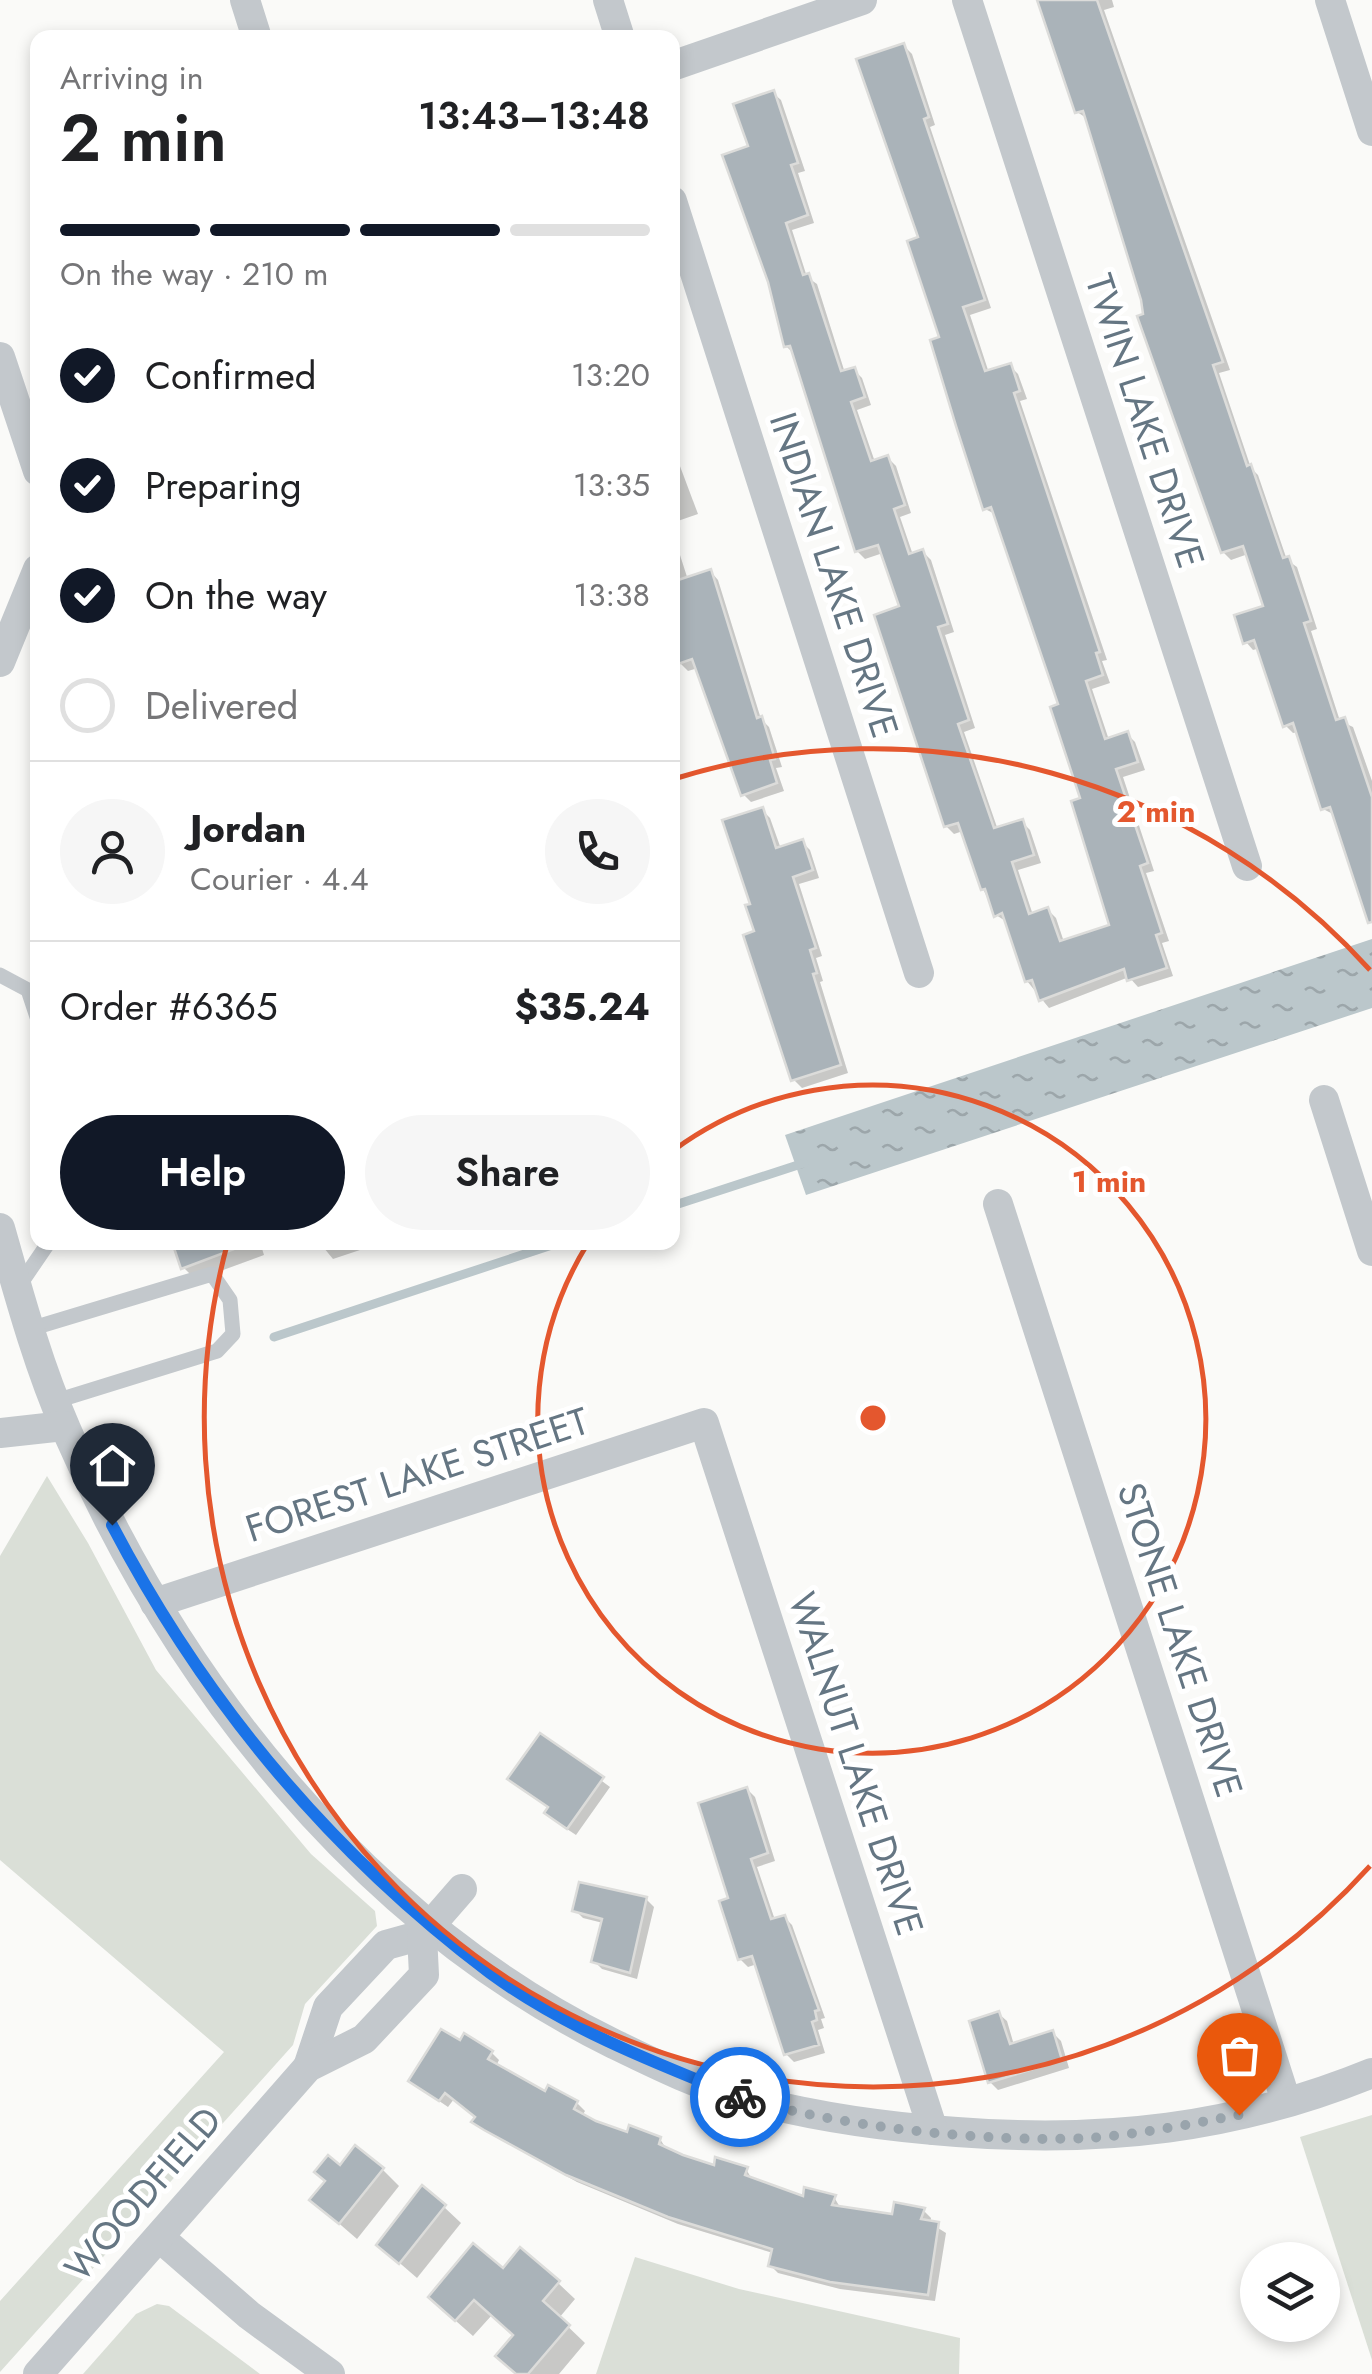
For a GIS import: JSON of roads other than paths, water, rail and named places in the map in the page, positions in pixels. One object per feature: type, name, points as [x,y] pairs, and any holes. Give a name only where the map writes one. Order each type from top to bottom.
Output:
[{"type":"street","points":[[245,0],[254,30]]},
{"type":"street","points":[[608,0],[617,30]]},
{"type":"street","points":[[680,63],[862,0]]},
{"type":"street","name":"TWIN LAKE DRIVE","points":[[968,0],[1247,866]]},
{"type":"street","points":[[1330,0],[1372,131]]},
{"type":"street","name":"INDIAN LAKE DRIVE","points":[[680,225],[919,973]]},
{"type":"street","points":[[0,357],[30,446]]},
{"type":"street","points":[[0,662],[30,589]]},
{"type":"street","points":[[1324,1100],[1372,1251]]},
{"type":"street","name":"STONE LAKE DRIVE","points":[[998,1204],[1286,2101]]},
{"type":"street","points":[[0,1228],[60,1414],[155,1603],[201,1677],[278,1776],[427,1929],[569,2022],[653,2063],[744,2098],[932,2130],[1085,2138],[1239,2115],[1372,2073]]},
{"type":"street","points":[[0,1432],[60,1414]]},
{"type":"street","name":"FOREST LAKE STREET","points":[[155,1603],[704,1423]]},
{"type":"street","name":"WALNUT LAKE DRIVE","points":[[704,1423],[932,2130]]},
{"type":"street","points":[[427,1929],[462,1889]]},
{"type":"street","name":"WOODFIELD","points":[[38,2374],[308,2067],[364,2038],[424,1975],[427,1929],[386,1944],[328,2007],[308,2067]]},
{"type":"street","points":[[159,2237],[249,2315],[330,2374]]},
{"type":"lane","points":[[0,975],[28,990],[30,996]]},
{"type":"lane","points":[[17,1290],[44,1250]]},
{"type":"lane","points":[[30,1329],[212,1274],[230,1300],[233,1334],[217,1351],[60,1414]]},
{"type":"water","points":[[1372,939],[1372,1008],[806,1195],[785,1135]]},
{"type":"waterway","points":[[680,1203],[804,1163]]},
{"type":"waterway","points":[[274,1337],[537,1250]]}]
